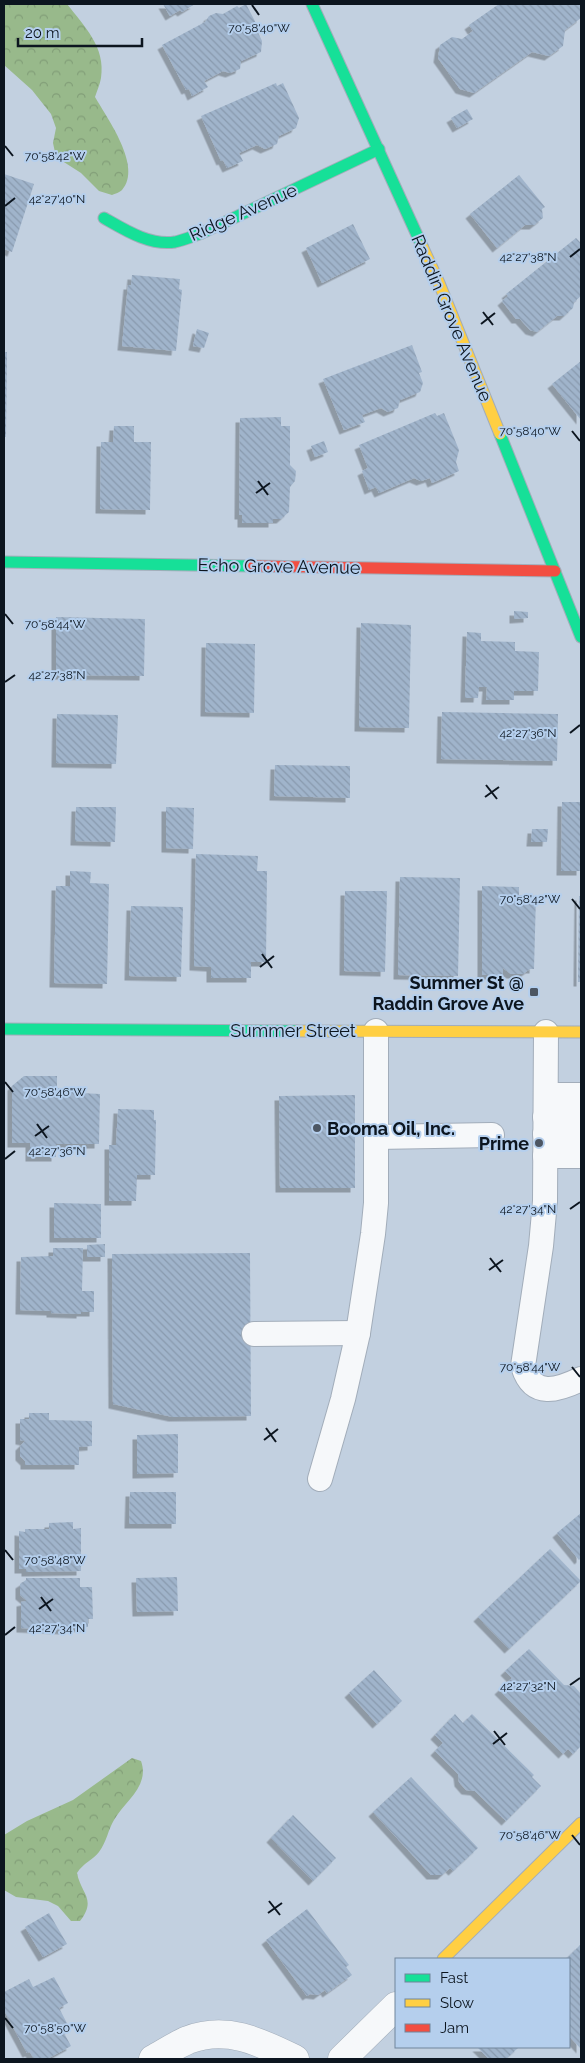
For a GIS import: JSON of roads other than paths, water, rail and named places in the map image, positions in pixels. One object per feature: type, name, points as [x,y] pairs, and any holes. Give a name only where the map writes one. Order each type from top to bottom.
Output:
[{"type":"street","name":"Raddin Grove Avenue","points":[[312,4],[439,283],[581,637]]},
{"type":"street","name":"Ridge Avenue","points":[[104,218],[150,240],[175,242],[202,233],[379,150]]},
{"type":"street","name":"Echo Grove Avenue","points":[[4,562],[555,571]]},
{"type":"street","name":"Summer Street","points":[[4,1028],[581,1032]]},
{"type":"street","points":[[444,1958],[581,1824]]},
{"type":"street","points":[[342,2059],[395,2007]]},
{"type":"street","points":[[153,2059],[187,2040],[218,2034],[251,2039],[295,2059]]},
{"type":"lane","points":[[320,1479],[343,1399],[358,1333],[376,1203],[376,1031]]},
{"type":"lane","points":[[546,1032],[545,1201],[523,1366],[531,1381],[538,1387],[547,1389],[560,1388],[581,1379]]},
{"type":"lane","points":[[545,1125],[581,1095]]},
{"type":"lane","points":[[545,1125],[581,1117]]},
{"type":"lane","points":[[545,1125],[581,1134]]},
{"type":"lane","points":[[545,1125],[581,1156]]},
{"type":"lane","points":[[376,1137],[492,1136]]},
{"type":"lane","points":[[254,1334],[358,1333]]},
{"type":"place","name":"Summer St @ Raddin Grove Ave","points":[[534,992]]},
{"type":"place","name":"Booma Oil, Inc.","points":[[317,1128]]},
{"type":"place","name":"Prime","points":[[539,1143]]}]
